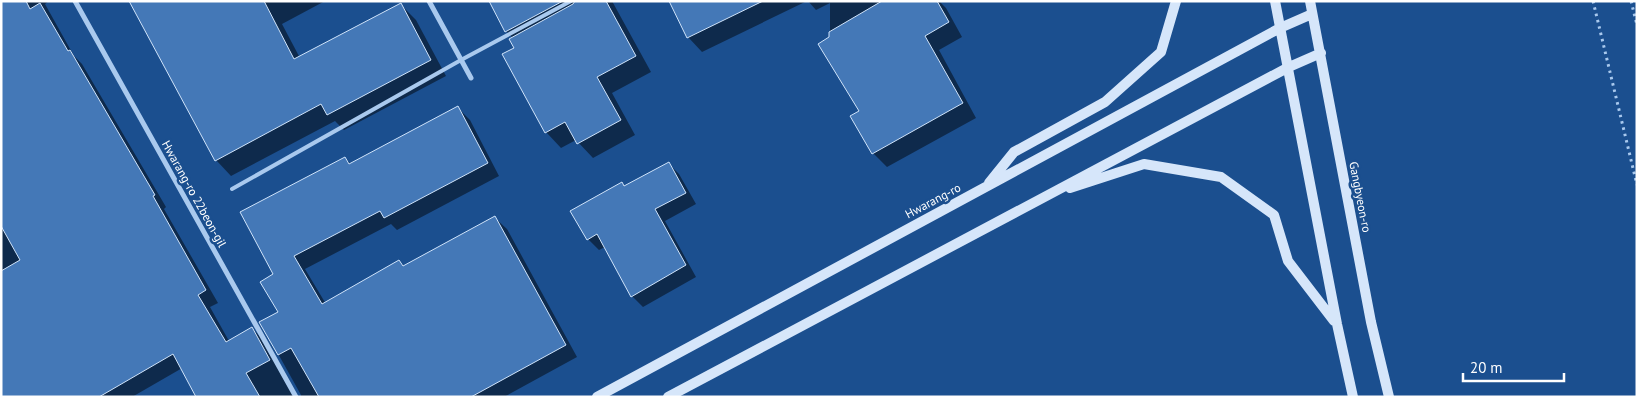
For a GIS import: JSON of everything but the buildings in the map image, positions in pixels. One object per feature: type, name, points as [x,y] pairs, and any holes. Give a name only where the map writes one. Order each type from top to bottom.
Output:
[{"type":"street","name":"Hwarang-ro 22beon-gil","points":[[75,1],[296,397]]},
{"type":"street","points":[[429,1],[471,78]]},
{"type":"street","points":[[987,186],[1014,152],[1104,102],[1161,52],[1176,1]]},
{"type":"street","points":[[1275,1],[1289,66],[1336,324],[1354,397]]},
{"type":"street","name":"Gangbyeon-ro","points":[[1310,1],[1371,322],[1389,397]]},
{"type":"street","name":"Hwarang-ro","points":[[597,397],[1280,28],[1312,14]]},
{"type":"street","points":[[668,397],[1289,66],[1321,53]]},
{"type":"street","points":[[1043,198],[1144,164],[1221,177],[1274,215],[1288,261],[1336,324]]},
{"type":"lane","points":[[232,189],[461,60],[571,1]]},
{"type":"path","points":[[1593,1],[1637,185]]},
{"type":"path","points":[[1631,1],[1637,25]]}]
